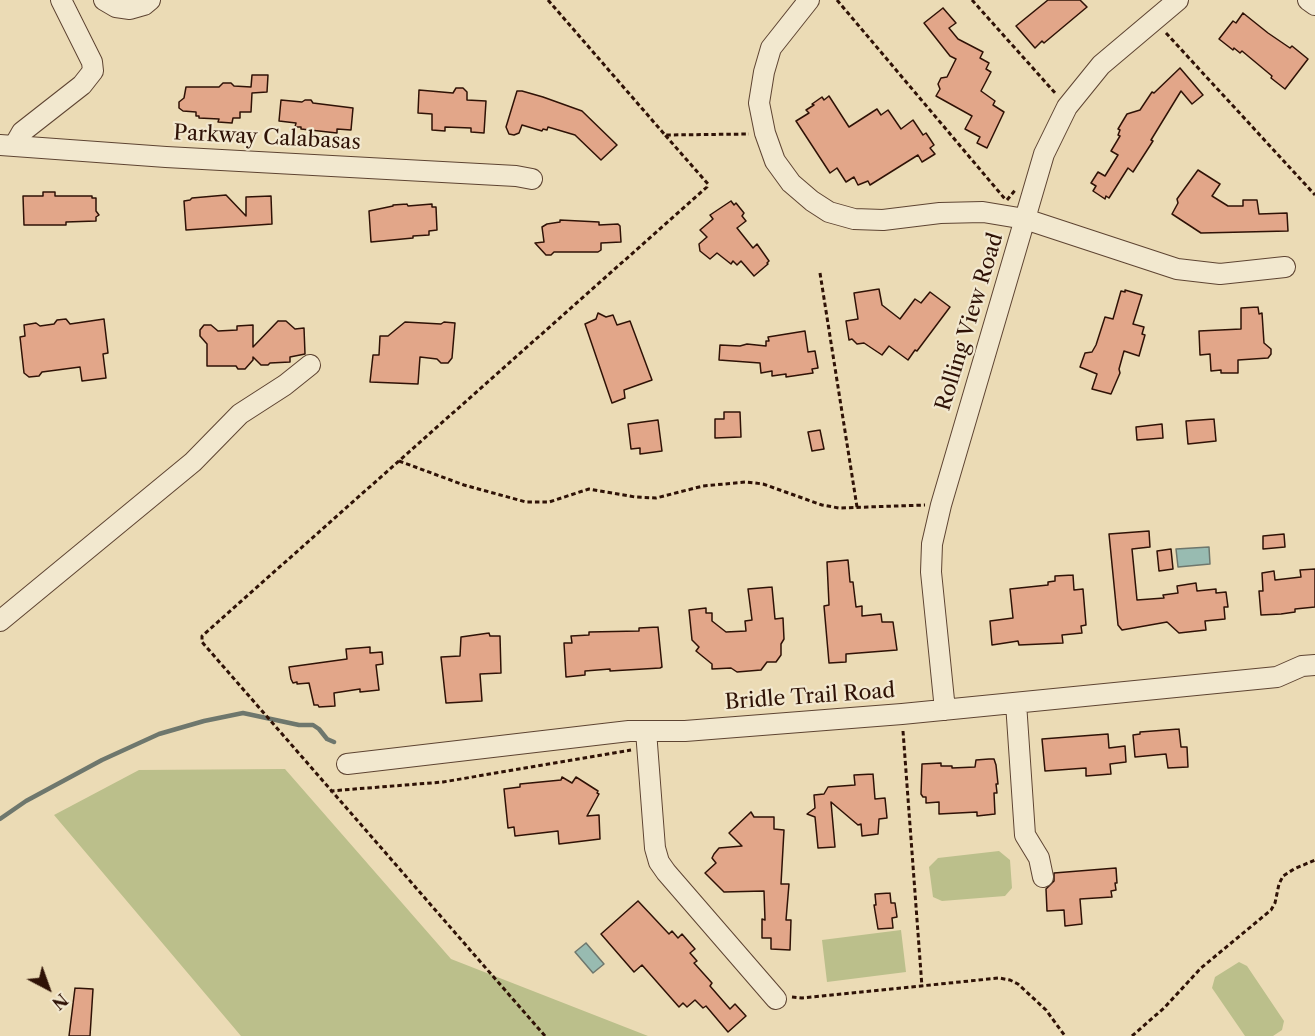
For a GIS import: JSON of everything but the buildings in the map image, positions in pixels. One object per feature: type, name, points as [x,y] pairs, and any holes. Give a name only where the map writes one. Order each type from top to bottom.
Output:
[{"type":"street","points":[[7,145],[82,85],[93,71],[92,62],[61,0]]},
{"type":"street","points":[[104,0],[116,7],[130,9],[144,5],[150,0]]},
{"type":"street","points":[[809,0],[771,48],[759,103],[765,134],[775,161],[791,183],[829,212],[854,219],[883,220],[940,213],[983,212],[1025,219],[1177,269],[1220,274],[1285,267]]},
{"type":"street","name":"Rolling View Road","points":[[945,710],[931,572],[932,544],[941,505],[1044,154],[1062,101],[1178,0]]},
{"type":"street","points":[[1308,0],[1315,5]]},
{"type":"street","name":"Parkway Calabasas","points":[[7,145],[166,157],[516,176],[532,179]]},
{"type":"street","points":[[0,621],[193,462],[240,414],[285,385],[310,365]]},
{"type":"street","name":"Bridle Trail Road","points":[[347,764],[638,731],[685,731],[902,714],[1277,677],[1302,666],[1315,665]]},
{"type":"street","points":[[1016,703],[1025,835],[1039,858],[1043,877]]},
{"type":"street","points":[[638,731],[659,862],[776,999]]},
{"type":"path","points":[[545,1036],[202,642],[202,636],[707,187],[708,184],[548,0]]},
{"type":"path","points":[[837,0],[1006,201]]},
{"type":"path","points":[[972,0],[1062,101]]},
{"type":"path","points":[[1153,20],[1315,195]]},
{"type":"path","points":[[1062,101],[1064,87]]},
{"type":"path","points":[[665,135],[765,134]]},
{"type":"path","points":[[1006,201],[1017,187]]},
{"type":"path","points":[[995,200],[1006,201]]},
{"type":"path","points":[[820,273],[857,507]]},
{"type":"path","points":[[399,461],[464,485],[526,502],[549,502],[589,489],[635,497],[656,498],[703,486],[746,482],[763,483],[822,505],[839,508],[941,505]]},
{"type":"path","points":[[902,714],[922,987]]},
{"type":"path","points":[[330,791],[443,782],[632,750],[638,731]]},
{"type":"path","points":[[1132,1036],[1164,1008],[1201,968],[1271,910],[1283,876],[1315,860]]},
{"type":"path","points":[[776,999],[786,996],[802,998],[999,978],[1018,984],[1046,1010],[1065,1036]]},
{"type":"green space","points":[[285,769],[451,959],[648,1036],[241,1036],[54,815],[139,770]]},
{"type":"green space","points":[[999,851],[1010,860],[1012,888],[1005,896],[942,901],[933,897],[929,867],[938,858]]},
{"type":"green space","points":[[901,930],[906,972],[827,982],[822,940]]},
{"type":"green space","points":[[1239,962],[1247,966],[1284,1021],[1282,1030],[1273,1036],[1245,1036],[1212,988],[1215,977]]},
{"type":"water","points":[[1209,547],[1210,564],[1178,567],[1176,549]]},
{"type":"water","points":[[586,943],[604,964],[593,973],[575,952]]},
{"type":"waterway","points":[[0,819],[26,801],[102,760],[159,734],[204,721],[243,713],[299,725],[313,725],[327,739],[334,742]]}]
